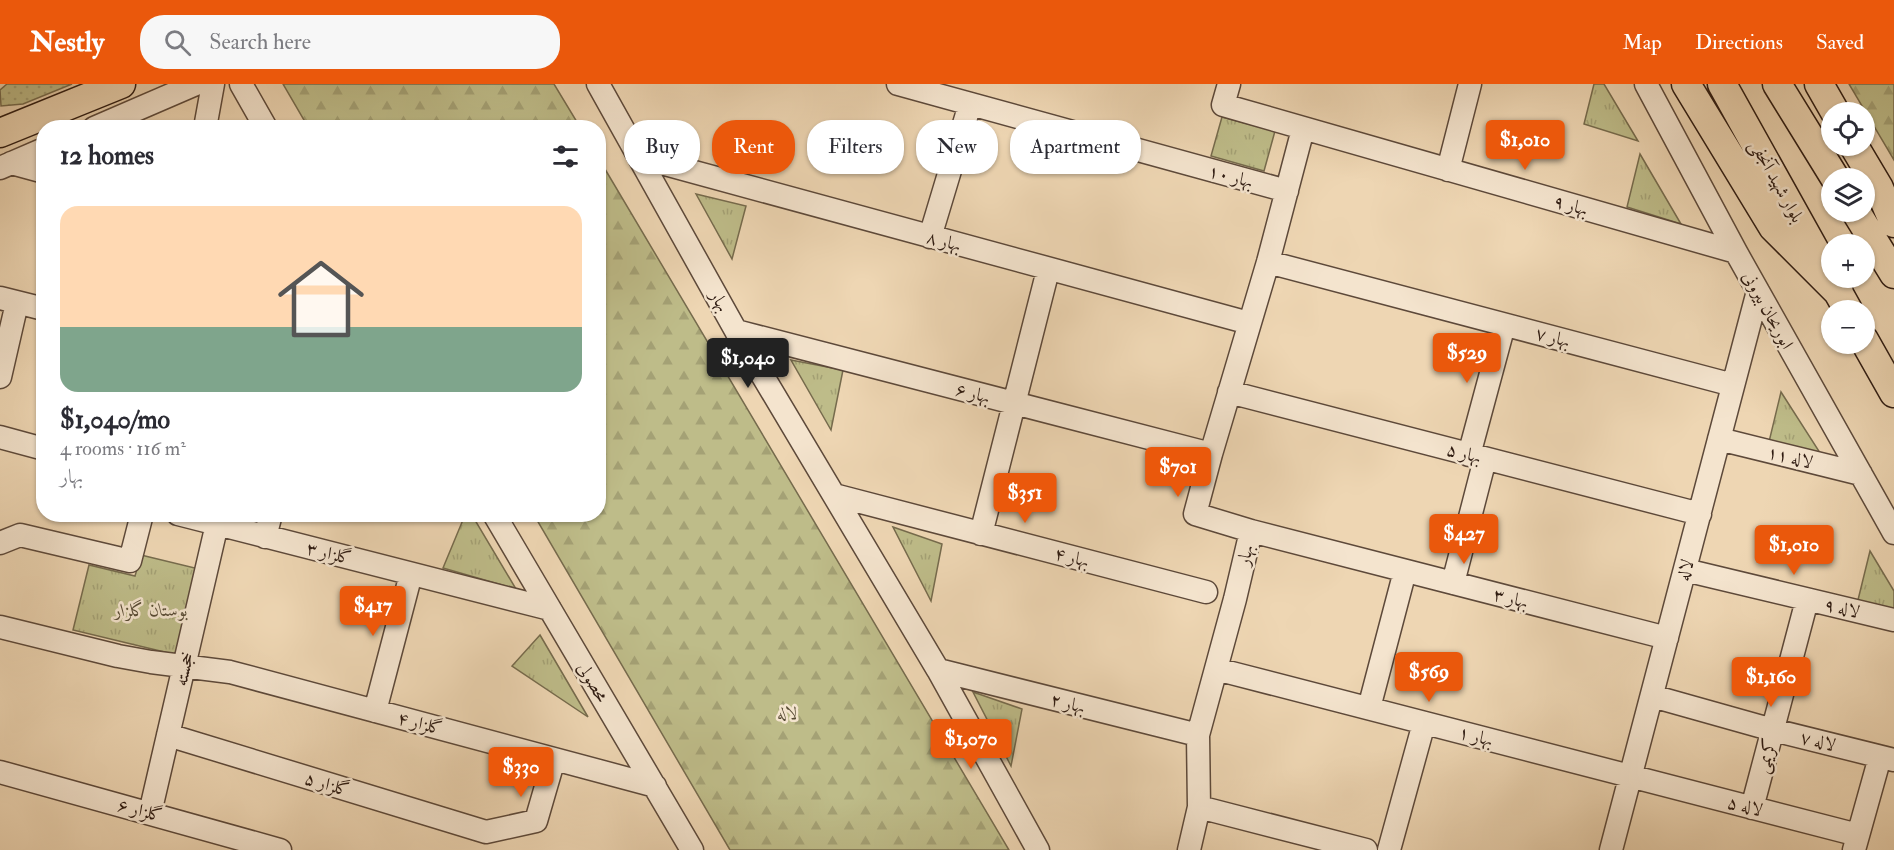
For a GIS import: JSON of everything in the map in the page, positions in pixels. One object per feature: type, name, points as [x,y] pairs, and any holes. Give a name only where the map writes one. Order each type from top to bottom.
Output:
[{"type":"main road","points":[[2,132],[121,84]]},
{"type":"main road","points":[[1686,84],[1773,226],[1842,300]]},
{"type":"main road","name":"بلوار شهید آنجفی","points":[[1722,84],[1843,300]]},
{"type":"main road","points":[[1777,84],[1829,168]]},
{"type":"main road","points":[[1819,84],[1829,102]]},
{"type":"main road","points":[[1860,156],[1879,188],[1894,223]]},
{"type":"main road","points":[[1862,222],[1894,274]]},
{"type":"main road","points":[[1872,354],[1894,393]]},
{"type":"street","points":[[113,120],[196,84]]},
{"type":"street","points":[[206,120],[213,84]]},
{"type":"street","points":[[241,84],[261,120]]},
{"type":"street","name":"بهار","points":[[598,84],[624,130]]},
{"type":"street","name":"بهار ۱۰","points":[[898,84],[1287,191]]},
{"type":"street","points":[[1448,170],[1470,84]]},
{"type":"street","name":"ابوریحان بیرونی","points":[[1646,84],[1736,252],[1894,533]]},
{"type":"street","name":"بهار ۹","points":[[1227,91],[1303,129],[1736,252]]},
{"type":"street","points":[[930,237],[970,104]]},
{"type":"street","name":"بهار","points":[[1188,850],[1199,807],[1198,735],[1251,531],[1195,514],[1268,262],[1303,129]]},
{"type":"street","points":[[5,165],[36,152]]},
{"type":"street","points":[[5,165],[36,171]]},
{"type":"street","name":"بهار","points":[[648,174],[736,331],[939,670],[1038,850]]},
{"type":"street","name":"بهار ۸","points":[[700,174],[1249,323]]},
{"type":"street","name":"بهار ۷","points":[[1268,262],[1733,385]]},
{"type":"street","points":[[981,534],[1048,270]]},
{"type":"street","name":"لاله","points":[[1611,850],[1758,291]]},
{"type":"street","points":[[0,377],[9,300],[36,307]]},
{"type":"street","points":[[1453,583],[1504,325]]},
{"type":"street","name":"بهار ۶","points":[[736,331],[1211,454]]},
{"type":"street","name":"بهار ۵","points":[[1229,392],[1700,514]]},
{"type":"street","points":[[0,437],[36,447]]},
{"type":"street","name":"لاله ۱۱","points":[[1719,439],[1861,474]]},
{"type":"street","name":"بهار ۴","points":[[834,495],[1206,592]]},
{"type":"street","points":[[0,543],[20,535],[130,561],[140,522]]},
{"type":"street","name":"گلزار ۳","points":[[209,522],[550,609]]},
{"type":"street","points":[[265,537],[269,522]]},
{"type":"street","name":"محصولی","points":[[499,522],[692,850]]},
{"type":"street","name":"خجسته","points":[[150,813],[217,524]]},
{"type":"street","name":"بهار ۳","points":[[1251,531],[1667,638]]},
{"type":"street","name":"لاله ۹","points":[[1685,570],[1894,620]]},
{"type":"street","points":[[1369,708],[1405,571]]},
{"type":"street","points":[[375,711],[411,574]]},
{"type":"street","name":"کریمی","points":[[1752,808],[1807,600]]},
{"type":"street","points":[[0,627],[118,656],[184,666]]},
{"type":"street","name":"گلزار ۴","points":[[184,666],[230,672],[655,786]]},
{"type":"street","name":"بهار ۱","points":[[1216,669],[1631,777]]},
{"type":"street","name":"بهار ۲","points":[[939,670],[1198,735]]},
{"type":"street","name":"لاله ۷","points":[[1652,696],[1773,730],[1887,758]]},
{"type":"street","points":[[1389,850],[1424,723]]},
{"type":"street","name":"گلزار ۵","points":[[168,735],[484,841]]},
{"type":"street","points":[[1856,842],[1887,758]]},
{"type":"street","points":[[484,841],[536,821],[554,759]]},
{"type":"street","name":"گلزار ۶","points":[[0,772],[150,813],[253,846],[280,850]]},
{"type":"street","name":"لاله ۵","points":[[1631,777],[1752,808],[1856,842]]},
{"type":"street","points":[[1199,807],[1366,850]]},
{"type":"green space","points":[[7,84],[72,84],[23,104],[1,106],[0,90]]},
{"type":"green space","points":[[283,84],[554,84],[576,120],[304,120]]},
{"type":"green space","points":[[1594,84],[1604,84],[1638,141],[1584,124]]},
{"type":"green space","points":[[1849,84],[1894,84],[1894,160],[1875,128],[1875,102],[1860,102]]},
{"type":"green space","points":[[1222,117],[1275,131],[1264,171],[1211,156]]},
{"type":"green space","points":[[1640,154],[1681,224],[1627,207]]},
{"type":"green space","name":"لاله","points":[[606,171],[1009,850],[730,850],[538,522],[606,522]]},
{"type":"green space","points":[[696,194],[746,206],[732,259]]},
{"type":"green space","points":[[791,360],[843,370],[831,430]]},
{"type":"green space","points":[[1781,392],[1824,459],[1768,446]]},
{"type":"green space","points":[[462,522],[476,522],[516,589],[443,568]]},
{"type":"green space","points":[[893,527],[942,544],[931,601]]},
{"type":"green space","points":[[1870,551],[1894,591],[1894,613],[1857,604]]},
{"type":"green space","name":"بوستان گلزار","points":[[141,555],[199,569],[177,655],[73,630],[89,565],[135,576]]},
{"type":"green space","points":[[540,635],[588,717],[512,666]]},
{"type":"green space","points":[[973,692],[1022,709],[1011,766]]}]
